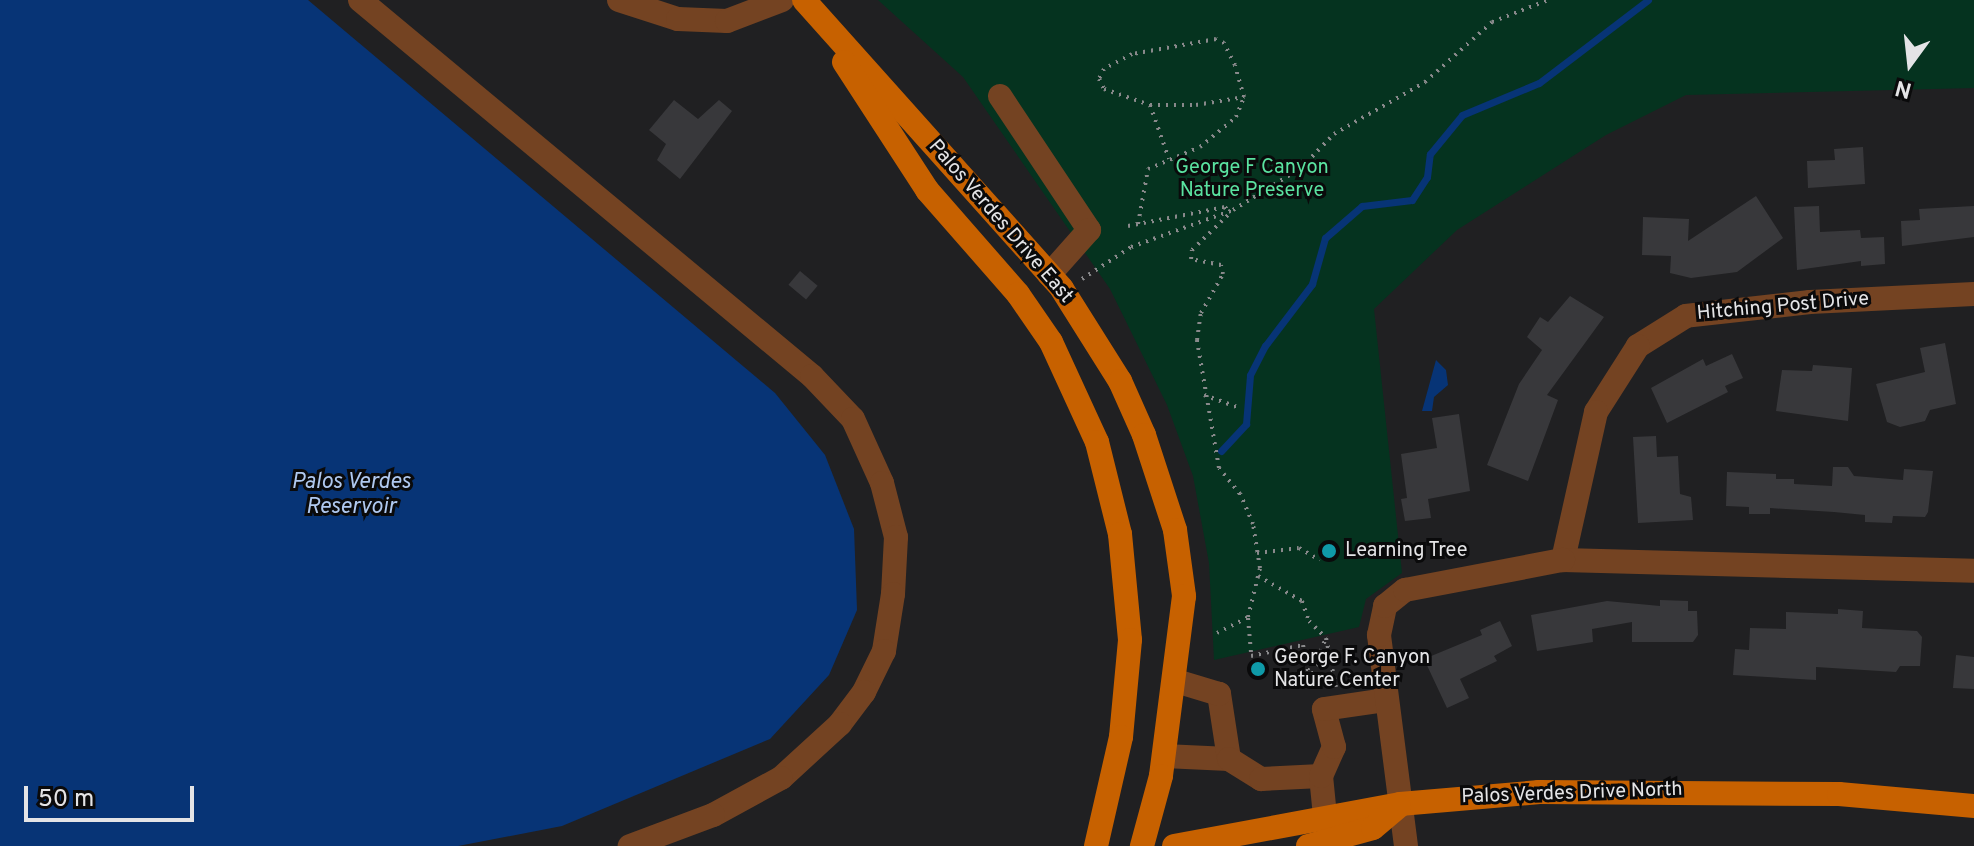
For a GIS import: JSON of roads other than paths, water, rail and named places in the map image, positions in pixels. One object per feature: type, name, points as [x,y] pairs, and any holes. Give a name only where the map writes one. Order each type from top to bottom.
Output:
[{"type":"main road","name":"Palos Verdes Drive East","points":[[804,0],[1055,282],[1120,381],[1162,483],[1184,596],[1176,681],[1164,756],[1142,846]]},
{"type":"main road","name":"Palos Verdes Drive East","points":[[804,0],[927,190],[1018,294],[1051,342],[1078,390],[1097,442],[1120,534],[1130,640],[1121,737],[1096,846]]},
{"type":"main road","name":"Palos Verdes Drive North","points":[[1174,846],[1400,804],[1539,792],[1654,789],[1839,794],[1974,806]]},
{"type":"main road","points":[[1308,846],[1373,828],[1400,804]]},
{"type":"street","points":[[360,0],[812,376],[853,419],[882,483],[896,537],[893,594],[884,651],[864,692],[840,724],[781,778],[713,815],[630,846]]},
{"type":"street","points":[[619,0],[678,19],[727,21],[782,0]]},
{"type":"street","points":[[1000,96],[1089,230],[1055,282]]},
{"type":"street","name":"Hitching Post Drive","points":[[1563,560],[1596,412],[1638,346],[1686,316],[1810,302],[1974,294]]},
{"type":"street","points":[[1406,846],[1379,635],[1385,606],[1405,590],[1563,560],[1974,571]]},
{"type":"street","points":[[1176,681],[1219,694],[1229,759]]},
{"type":"street","points":[[1325,816],[1321,776],[1334,747],[1324,709],[1386,700]]},
{"type":"street","points":[[1164,756],[1229,759],[1261,779],[1321,776]]},
{"type":"water","name":"Palos Verdes Reservoir","points":[[0,0],[308,0],[775,393],[825,455],[854,529],[857,610],[829,675],[770,739],[562,826],[458,846],[0,846]]},
{"type":"water","points":[[1436,360],[1446,370],[1448,385],[1434,397],[1432,411],[1422,411]]},
{"type":"waterway","points":[[1221,451],[1246,424],[1250,375],[1265,346],[1312,284],[1325,238],[1362,206],[1412,200],[1427,177],[1430,154],[1462,115],[1539,83],[1648,0]]},
{"type":"place","name":"Learning Tree","points":[[1329,551]]},
{"type":"place","name":"George F. Canyon Nature Center","points":[[1258,669]]},
{"type":"park label","name":"George F Canyon Nature Preserve","points":[[1252,180]]}]
